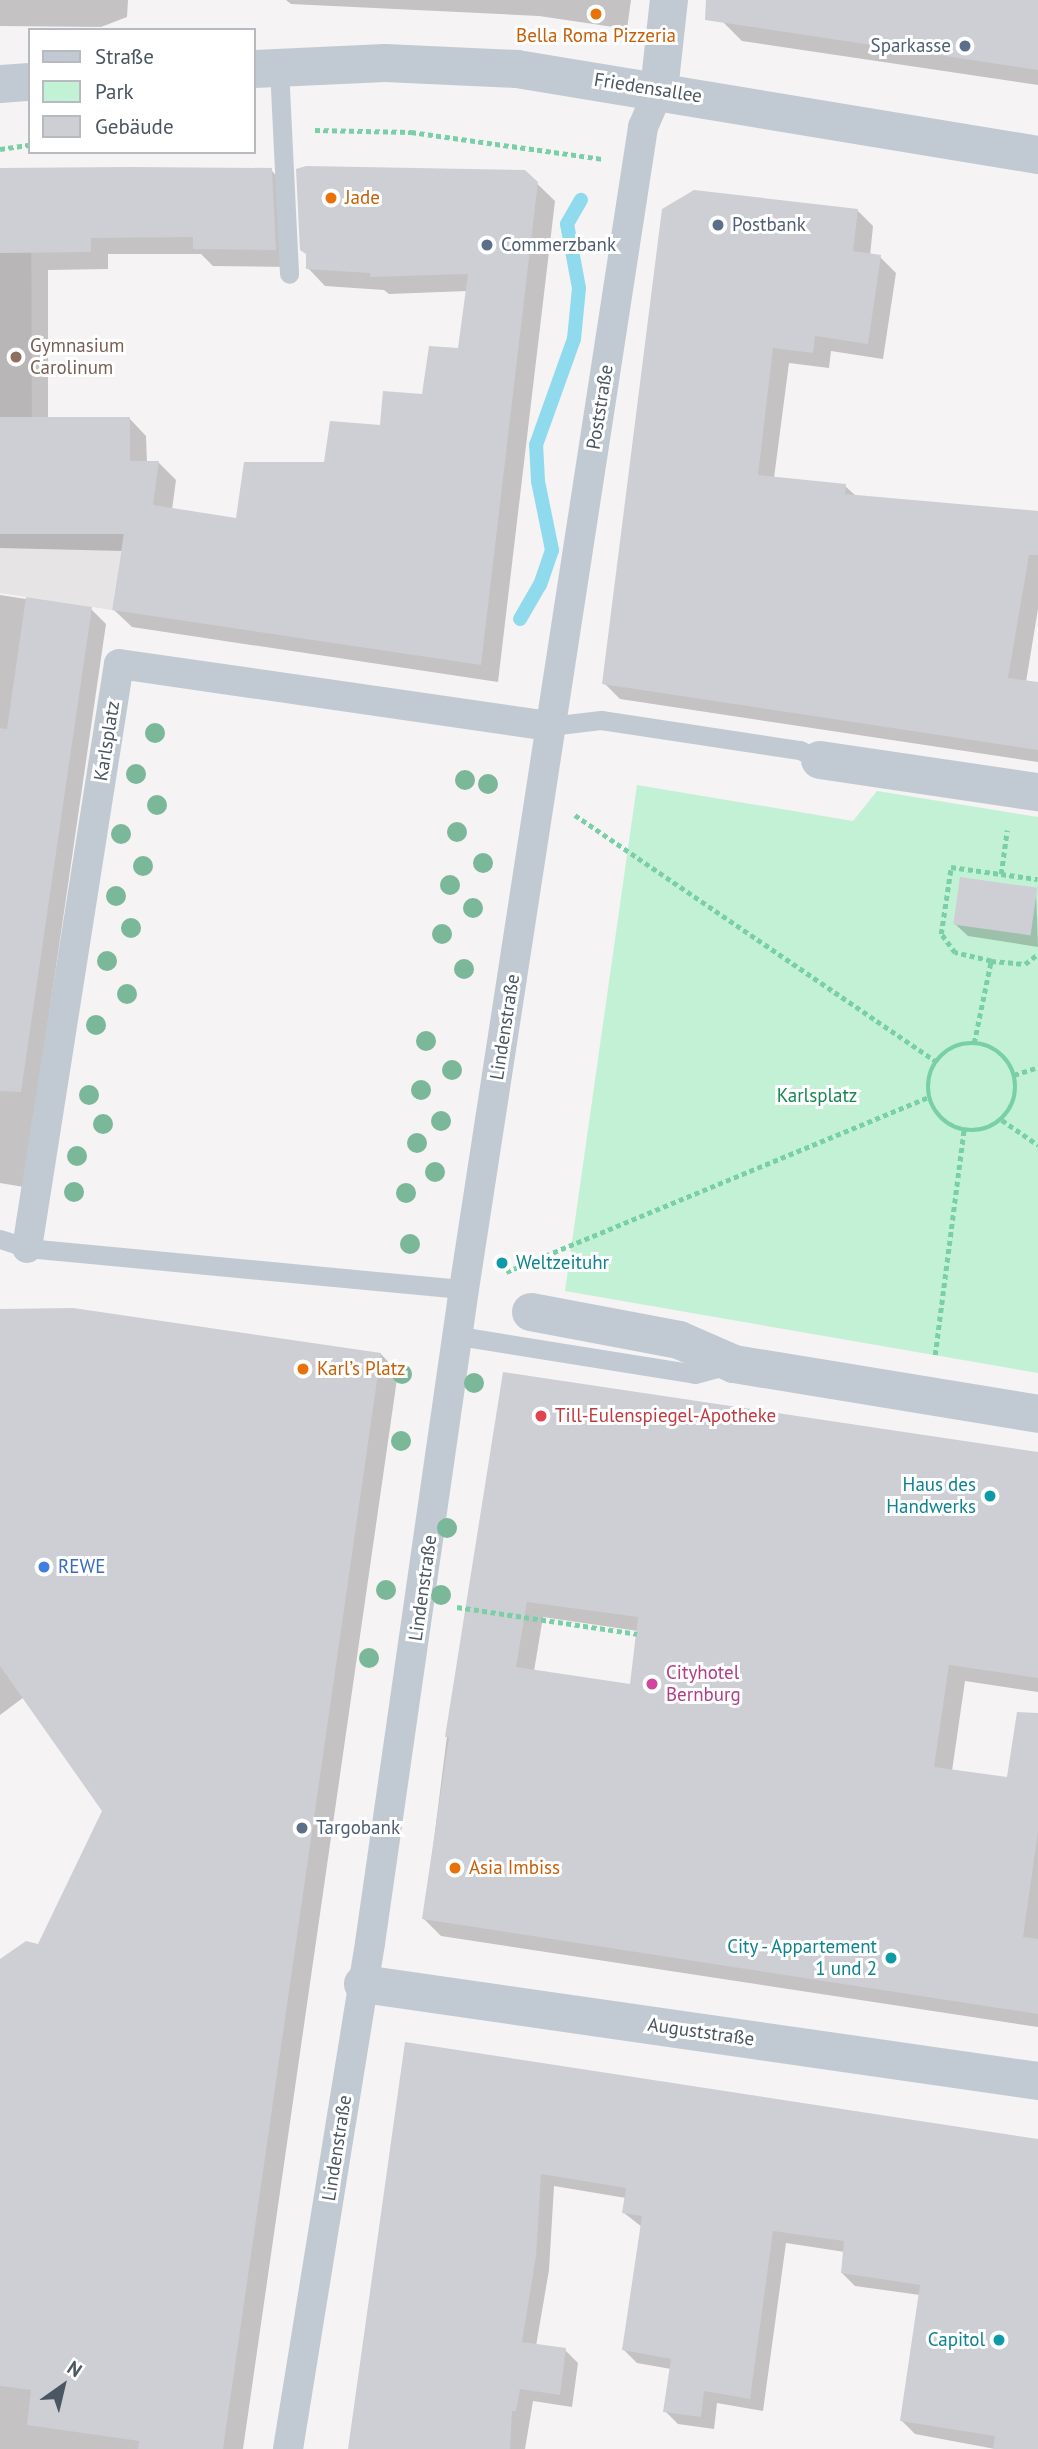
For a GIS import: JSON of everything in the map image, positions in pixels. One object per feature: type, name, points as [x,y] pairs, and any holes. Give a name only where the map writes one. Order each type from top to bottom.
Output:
[{"type":"street","points":[[659,90],[669,0]]},
{"type":"street","name":"Friedensallee","points":[[267,69],[385,63],[481,67],[659,90],[1038,155]]},
{"type":"street","points":[[0,84],[28,82]]},
{"type":"street","name":"Poststraße","points":[[550,726],[643,127],[659,90]]},
{"type":"street","name":"Karlsplatz","points":[[14,1243],[119,664],[550,726]]},
{"type":"street","name":"Lindenstraße","points":[[288,2449],[422,1601],[464,1289],[550,726]]},
{"type":"street","points":[[820,760],[1026,790]]},
{"type":"street","points":[[531,1312],[679,1340],[734,1364],[1038,1414]]},
{"type":"street","name":"Auguststraße","points":[[363,1984],[1038,2081]]},
{"type":"lane","points":[[267,69],[284,129],[289,274]]},
{"type":"lane","points":[[550,726],[601,720],[800,750],[820,760]]},
{"type":"lane","points":[[14,1243],[464,1289]]},
{"type":"lane","points":[[459,1336],[695,1374],[734,1364]]},
{"type":"path","points":[[284,129],[411,132],[638,164]]},
{"type":"path","points":[[0,149],[28,145]]},
{"type":"path","points":[[1001,874],[1026,790]]},
{"type":"path","points":[[542,792],[936,1061]]},
{"type":"path","points":[[1038,879],[951,867],[941,934],[956,953],[991,961],[1025,964],[1038,954]]},
{"type":"path","points":[[975,1043],[991,961]]},
{"type":"path","points":[[975,1043],[1003,1056],[1014,1075],[1013,1099],[1001,1120],[978,1130],[964,1130],[948,1124],[929,1097],[928,1078],[936,1061],[953,1047],[975,1043]]},
{"type":"path","points":[[1014,1075],[1038,1068]]},
{"type":"path","points":[[464,1289],[929,1097]]},
{"type":"path","points":[[1001,1120],[1038,1145]]},
{"type":"path","points":[[930,1396],[964,1130]]},
{"type":"path","points":[[422,1601],[637,1634]]},
{"type":"shaded area","name":"Gymnasium Carolinum","points":[[0,168],[31,168],[32,461],[135,461],[112,610],[0,593]]},
{"type":"green space","name":"Karlsplatz","points":[[637,785],[853,821],[877,791],[1038,817],[1038,1373],[565,1291]]},
{"type":"building","points":[[706,0],[1038,0],[1038,70],[705,20]]},
{"type":"building","points":[[306,166],[525,170],[538,182],[481,665],[112,610],[124,534],[0,534],[0,417],[130,417],[130,461],[159,461],[153,505],[236,518],[244,462],[324,462],[330,421],[380,425],[383,391],[422,394],[429,346],[458,348],[468,274],[370,277],[370,273],[306,269],[306,254],[300,250],[296,169]]},
{"type":"building","points":[[0,168],[272,168],[276,250],[193,249],[193,237],[91,238],[91,252],[0,253]]},
{"type":"building","points":[[694,190],[858,209],[853,251],[881,255],[868,344],[815,336],[813,353],[773,348],[758,475],[846,484],[845,494],[1038,511],[1038,555],[1029,555],[1008,678],[1038,682],[1038,750],[602,684],[662,209]]},
{"type":"building","points":[[26,597],[92,607],[21,1092],[0,1091],[0,728],[7,729]]},
{"type":"building","points":[[960,877],[1037,888],[1031,935],[953,925]]},
{"type":"building","points":[[73,1308],[381,1353],[223,2449],[138,2449],[139,2441],[27,2425],[31,2390],[0,2386],[0,1959],[26,1941],[38,1944],[102,1811],[0,1666],[0,1309]]},
{"type":"building","points":[[503,1372],[1038,1452],[1038,1678],[949,1665],[934,1767],[1007,1777],[1017,1712],[1038,1713],[1038,1832],[1023,1937],[1038,1939],[1038,2014],[422,1919],[449,1737],[445,1737]],"holes":[[[527,1602],[638,1617],[630,1684],[516,1667]]]},
{"type":"building","points":[[405,2042],[1038,2139],[1038,2449],[993,2449],[995,2436],[900,2421],[920,2285],[841,2273],[844,2241],[773,2231],[750,2399],[704,2391],[701,2417],[663,2412],[671,2359],[622,2350],[642,2216],[622,2213],[626,2188],[541,2174],[536,2256],[522,2342],[566,2348],[560,2395],[520,2389],[516,2411],[512,2411],[510,2449],[348,2449]]},
{"type":"waterway","points":[[520,619],[540,585],[552,550],[538,481],[536,445],[574,339],[579,288],[567,224],[581,200]]},
{"type":"place","name":"Bella Roma Pizzeria","points":[[596,14]]},
{"type":"place","name":"Sparkasse","points":[[965,46]]},
{"type":"place","name":"Jade","points":[[331,198]]},
{"type":"place","name":"Postbank","points":[[718,225]]},
{"type":"place","name":"Commerzbank","points":[[487,245]]},
{"type":"place","name":"Gymnasium Carolinum","points":[[16,357]]},
{"type":"place","name":"Weltzeituhr","points":[[502,1263]]},
{"type":"place","name":"Karl’s Platz","points":[[303,1369]]},
{"type":"place","name":"Till-Eulenspiegel-Apotheke","points":[[541,1416]]},
{"type":"place","name":"Haus des Handwerks","points":[[990,1496]]},
{"type":"place","name":"REWE","points":[[44,1567]]},
{"type":"place","name":"Cityhotel Bernburg","points":[[652,1684]]},
{"type":"place","name":"Targobank","points":[[302,1828]]},
{"type":"place","name":"Asia Imbiss","points":[[455,1868]]},
{"type":"place","name":"City - Appartement 1 und 2","points":[[891,1958]]},
{"type":"place","name":"Capitol","points":[[999,2340]]}]
